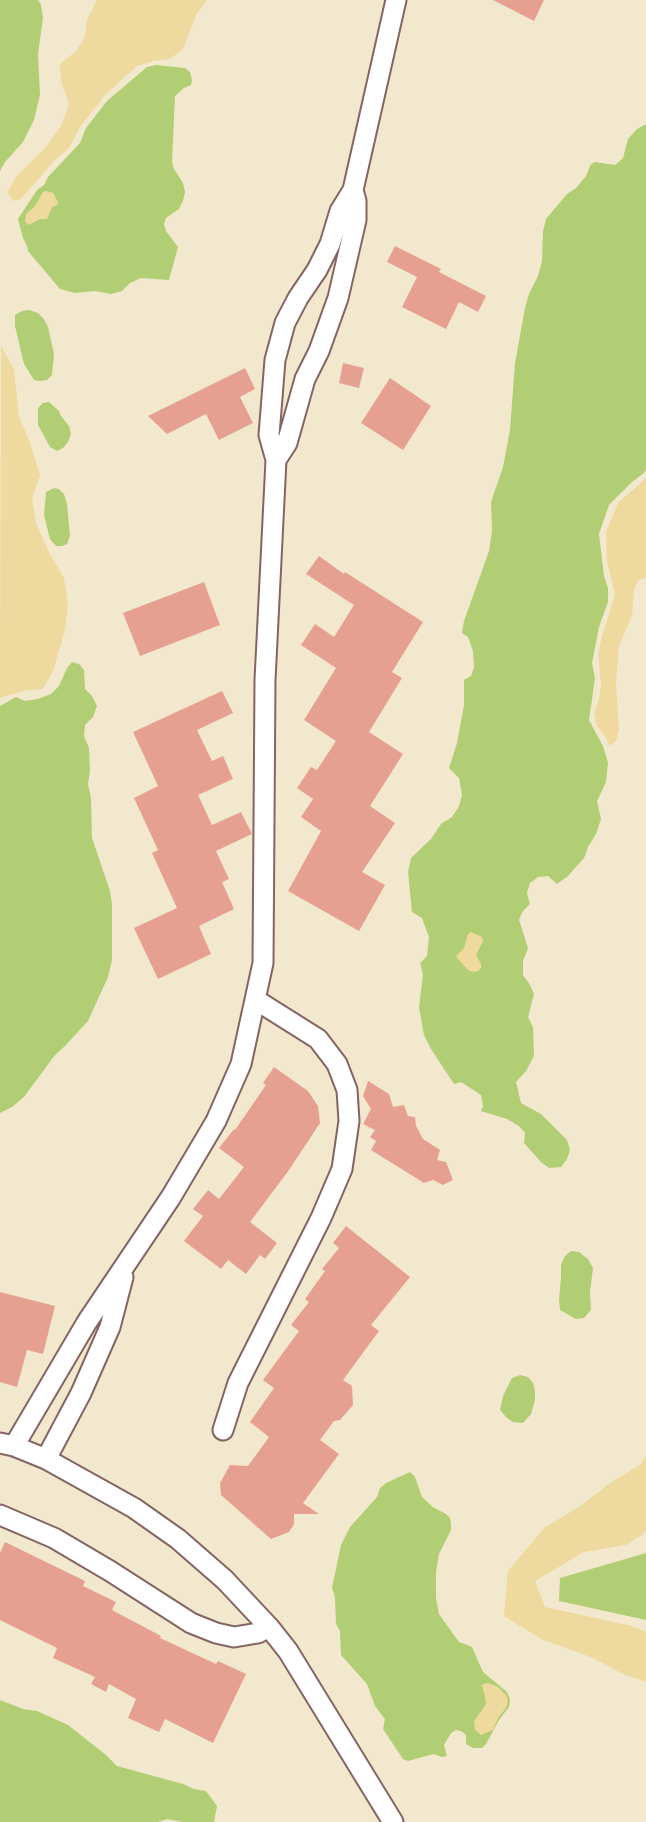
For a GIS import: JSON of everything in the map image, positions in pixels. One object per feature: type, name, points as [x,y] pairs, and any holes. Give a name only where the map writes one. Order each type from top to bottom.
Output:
[{"type":"street","points":[[393,1822],[294,1661],[269,1627],[225,1580],[178,1539],[134,1508],[46,1459],[7,1445],[172,1197],[216,1121],[241,1064],[263,962],[265,680],[276,460],[269,435],[275,359],[285,323],[317,270],[330,244],[340,211],[353,190],[396,0]]},
{"type":"street","points":[[276,460],[287,443],[305,379],[319,351],[338,298],[356,220],[353,190]]},
{"type":"street","points":[[223,1430],[239,1383],[315,1230],[342,1169],[349,1121],[347,1090],[337,1064],[318,1039],[256,999]]},
{"type":"street","points":[[46,1459],[110,1328],[126,1265]]},
{"type":"street","points":[[0,1515],[54,1538],[191,1623],[234,1637],[258,1633],[269,1627]]},
{"type":"green space","points":[[0,0],[38,0],[43,18],[38,54],[40,95],[34,120],[23,142],[0,171]]},
{"type":"green space","points":[[156,65],[185,68],[190,72],[192,80],[191,85],[175,96],[172,162],[185,192],[179,209],[166,218],[164,224],[178,247],[169,280],[141,278],[122,291],[111,294],[95,291],[75,293],[60,289],[28,251],[18,219],[37,190],[80,143],[86,128],[107,101],[147,67]]},
{"type":"green space","points":[[646,124],[646,469],[609,505],[599,534],[608,602],[599,627],[592,663],[595,678],[589,720],[603,746],[608,763],[606,782],[597,801],[601,819],[584,858],[568,876],[557,884],[548,876],[538,877],[530,883],[527,893],[530,904],[519,920],[528,948],[523,961],[523,975],[534,994],[528,1017],[533,1027],[534,1056],[516,1082],[521,1103],[541,1114],[567,1140],[570,1150],[561,1167],[549,1168],[524,1143],[525,1133],[519,1126],[507,1119],[481,1111],[481,1095],[461,1082],[454,1084],[424,1035],[419,1007],[423,975],[420,963],[427,956],[429,937],[422,918],[412,912],[408,872],[411,858],[431,839],[441,824],[452,817],[462,795],[459,778],[449,768],[464,705],[464,680],[471,676],[474,667],[473,651],[468,637],[462,633],[489,551],[492,531],[491,502],[503,467],[510,430],[515,363],[525,308],[542,261],[546,219],[586,176],[591,164],[595,162],[615,165],[623,158],[628,139]]},
{"type":"green space","points":[[29,310],[38,313],[48,327],[54,354],[52,375],[47,380],[34,380],[24,364],[15,315]]},
{"type":"green space","points":[[49,402],[59,411],[71,434],[68,442],[57,451],[50,447],[38,425],[38,408]]},
{"type":"green space","points":[[54,488],[64,494],[67,504],[70,536],[67,544],[62,546],[56,546],[50,539],[44,515],[46,492]]},
{"type":"green space","points":[[72,662],[79,664],[84,670],[85,689],[97,706],[93,717],[85,725],[84,736],[89,748],[88,784],[92,838],[112,904],[112,960],[108,977],[88,1021],[55,1055],[24,1097],[0,1113],[0,706],[16,697],[25,701],[51,694],[59,686]]},
{"type":"green space","points":[[571,1251],[579,1252],[588,1259],[593,1268],[591,1310],[584,1318],[576,1319],[560,1310],[561,1265]]},
{"type":"green space","points":[[520,1375],[528,1377],[535,1391],[531,1414],[523,1423],[513,1422],[500,1410],[503,1396],[512,1378]]},
{"type":"green space","points":[[410,1472],[415,1477],[422,1497],[450,1518],[451,1530],[439,1554],[436,1572],[439,1614],[459,1642],[472,1647],[483,1672],[507,1692],[510,1699],[509,1707],[482,1748],[473,1748],[466,1744],[466,1735],[456,1730],[444,1745],[447,1756],[434,1754],[408,1761],[403,1759],[383,1729],[385,1719],[375,1706],[367,1684],[341,1655],[340,1631],[336,1624],[332,1588],[341,1545],[350,1527],[377,1497],[380,1488]]},
{"type":"green space","points":[[646,1553],[646,1620],[559,1601],[560,1578]]},
{"type":"green space","points":[[0,1700],[37,1711],[68,1725],[117,1766],[206,1791],[217,1806],[214,1822],[167,1819],[158,1822],[0,1822]]},
{"type":"sand","points":[[97,0],[207,0],[197,13],[183,49],[170,59],[137,66],[105,95],[80,127],[69,148],[21,199],[13,201],[7,192],[16,177],[44,149],[61,126],[69,104],[61,81],[60,64],[76,51],[84,39],[87,20]]},
{"type":"sand","points":[[43,192],[53,193],[57,205],[52,207],[47,219],[40,219],[29,225],[25,222],[26,214],[35,206]]},
{"type":"sand","points":[[1,346],[14,369],[19,417],[40,475],[32,499],[36,523],[64,578],[68,605],[65,630],[53,671],[43,689],[27,690],[0,698]]},
{"type":"sand","points":[[646,478],[646,577],[638,581],[634,590],[632,616],[619,646],[616,682],[619,730],[616,741],[610,746],[597,726],[594,713],[601,684],[598,654],[615,595],[607,561],[606,532],[618,503]]},
{"type":"sand","points":[[471,932],[482,937],[483,941],[476,955],[481,968],[474,972],[469,971],[456,956],[464,948]]},
{"type":"sand","points":[[646,1456],[646,1530],[643,1534],[626,1545],[584,1552],[535,1581],[545,1607],[632,1626],[646,1632],[646,1682],[623,1674],[593,1658],[541,1639],[504,1616],[508,1571],[545,1527],[640,1465]]},
{"type":"sand","points":[[486,1683],[499,1688],[508,1700],[493,1730],[481,1735],[475,1730],[474,1721],[485,1706],[482,1685]]},
{"type":"building","points":[[493,0],[544,0],[534,21]]},
{"type":"building","points":[[395,246],[486,296],[478,312],[459,302],[446,329],[402,307],[417,277],[387,262]]},
{"type":"building","points":[[343,363],[364,368],[359,388],[339,383]]},
{"type":"building","points":[[245,368],[255,389],[240,397],[253,423],[219,440],[206,414],[167,434],[148,416]]},
{"type":"building","points":[[390,378],[431,406],[403,450],[361,423]]},
{"type":"building","points":[[319,556],[423,622],[392,672],[402,678],[369,732],[403,754],[370,806],[395,823],[362,872],[385,885],[359,931],[288,891],[321,831],[301,817],[313,799],[297,788],[311,767],[317,770],[336,741],[304,720],[336,668],[301,645],[315,624],[334,637],[354,605],[306,574]]},
{"type":"building","points":[[204,582],[220,625],[140,656],[123,613]]},
{"type":"building","points":[[222,691],[233,713],[197,730],[212,761],[223,756],[233,779],[198,795],[212,825],[241,812],[252,834],[216,851],[229,879],[222,882],[234,909],[199,926],[211,954],[158,979],[134,928],[177,908],[152,853],[158,850],[134,798],[158,786],[133,732]]},
{"type":"building","points":[[274,1067],[308,1091],[318,1106],[320,1123],[250,1222],[277,1243],[265,1259],[260,1255],[246,1274],[228,1260],[221,1269],[184,1241],[203,1216],[193,1209],[208,1190],[219,1199],[244,1167],[219,1148],[266,1085],[263,1083]]},
{"type":"building","points":[[368,1081],[389,1094],[393,1107],[404,1105],[408,1116],[415,1117],[416,1126],[423,1139],[440,1150],[437,1160],[446,1162],[453,1180],[443,1185],[433,1180],[424,1183],[371,1150],[376,1141],[370,1137],[375,1130],[363,1124],[371,1109],[363,1096]]},
{"type":"building","points":[[346,1226],[410,1277],[371,1325],[379,1331],[343,1380],[352,1386],[353,1405],[340,1420],[334,1421],[320,1440],[339,1454],[303,1503],[319,1514],[294,1514],[294,1524],[289,1532],[271,1539],[221,1495],[220,1483],[230,1465],[248,1466],[269,1437],[250,1422],[274,1388],[263,1380],[299,1331],[291,1325],[309,1302],[305,1299],[325,1271],[322,1269],[339,1248],[333,1243]]},
{"type":"building","points":[[0,1292],[55,1306],[43,1354],[27,1350],[17,1387],[0,1382]]},
{"type":"building","points":[[5,1542],[85,1581],[83,1586],[116,1602],[112,1610],[161,1636],[160,1638],[216,1664],[218,1661],[246,1674],[213,1743],[165,1719],[159,1732],[128,1718],[136,1699],[109,1684],[106,1692],[91,1684],[95,1677],[53,1658],[57,1648],[0,1620],[0,1553]]}]
